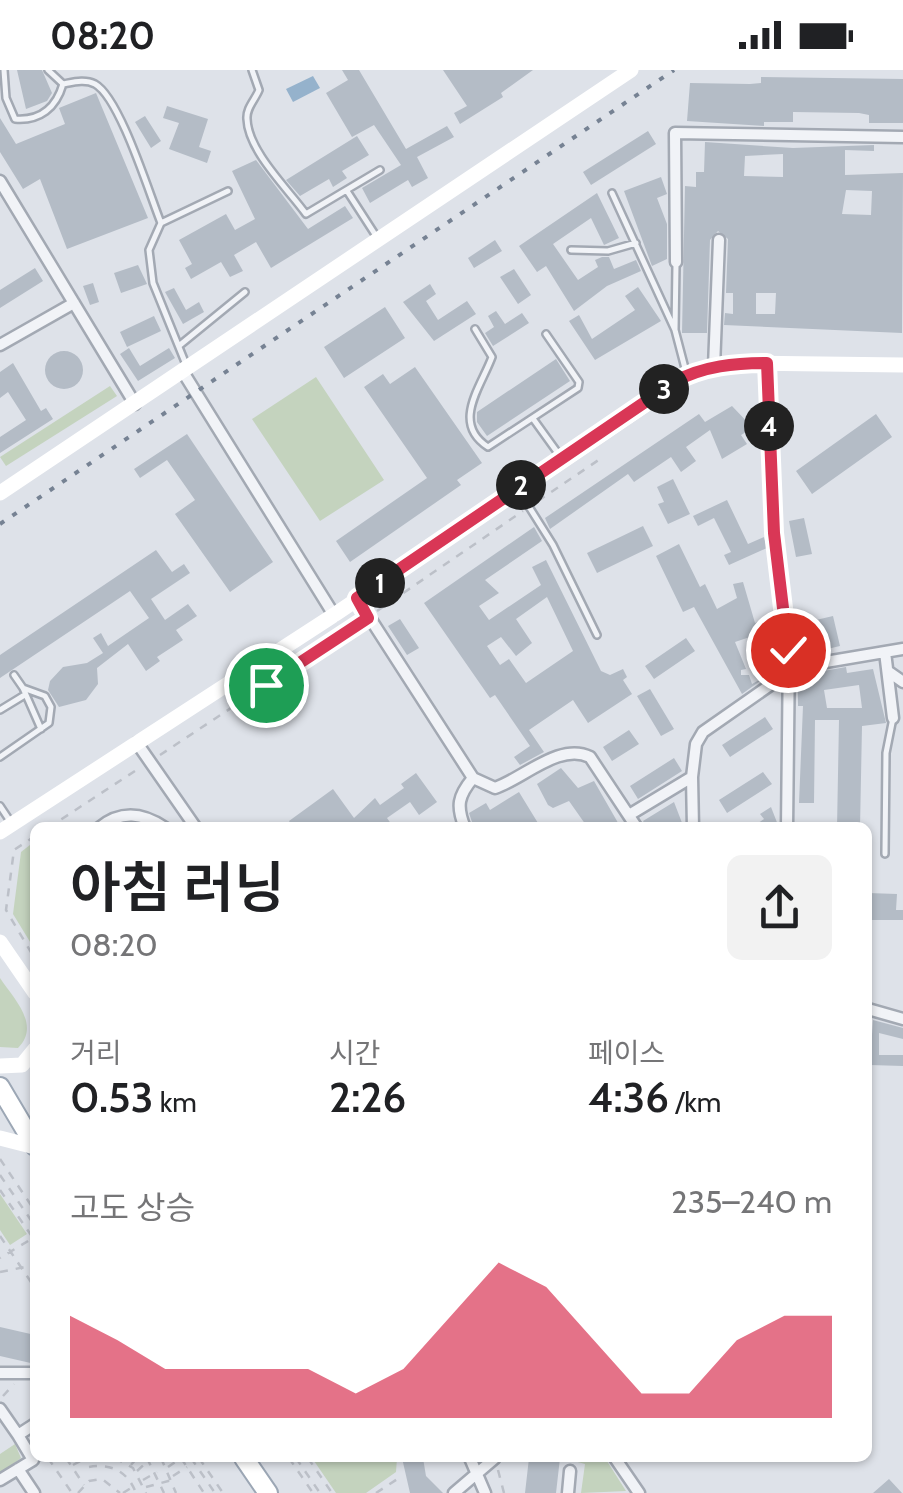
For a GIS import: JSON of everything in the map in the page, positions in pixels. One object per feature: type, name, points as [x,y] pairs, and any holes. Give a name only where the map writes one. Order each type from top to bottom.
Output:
[{"type":"main road","points":[[0,1087],[30,1138]]},
{"type":"main road","points":[[0,1100],[30,1139]]},
{"type":"main road","points":[[247,1462],[268,1493]]},
{"type":"street","points":[[0,492],[631,70]]},
{"type":"street","points":[[676,262],[676,133],[903,137]]},
{"type":"street","points":[[0,181],[136,404]]},
{"type":"street","points":[[714,367],[719,240]]},
{"type":"street","points":[[0,345],[74,303]]},
{"type":"street","points":[[767,363],[774,533],[786,612],[787,822]]},
{"type":"street","points":[[6,828],[334,615],[687,375],[714,367],[767,363],[903,365]]},
{"type":"street","points":[[185,370],[334,615]]},
{"type":"street","points":[[357,598],[473,778],[494,788],[564,754],[580,752],[590,757],[633,822]]},
{"type":"street","points":[[693,822],[692,777],[696,744],[703,732],[809,663],[903,650]]},
{"type":"street","points":[[885,652],[893,718]]},
{"type":"street","points":[[889,672],[903,682]]},
{"type":"street","points":[[137,743],[192,822]]},
{"type":"street","points":[[629,815],[692,777]]},
{"type":"street","points":[[463,822],[458,806],[460,793],[473,778]]},
{"type":"street","points":[[110,822],[122,815],[156,822]]},
{"type":"street","points":[[0,942],[30,980]]},
{"type":"street","points":[[872,1010],[903,1019]]},
{"type":"street","points":[[0,1066],[22,1065],[30,1055]]},
{"type":"street","points":[[0,1138],[30,1145]]},
{"type":"street","points":[[0,1373],[30,1374]]},
{"type":"street","points":[[4,1408],[30,1455]]},
{"type":"street","points":[[18,1435],[30,1427]]},
{"type":"street","points":[[0,1480],[30,1462]]},
{"type":"street","points":[[473,1462],[485,1493]]},
{"type":"street","points":[[454,1493],[477,1469],[495,1462]]},
{"type":"street","points":[[618,1462],[639,1493]]},
{"type":"street","points":[[18,1468],[34,1493]]},
{"type":"street","points":[[568,1493],[570,1472]]},
{"type":"lane","points":[[4,70],[6,98],[15,119],[32,120],[48,111],[63,84]]},
{"type":"lane","points":[[48,70],[63,84]]},
{"type":"lane","points":[[252,70],[259,90],[248,108],[248,125],[260,150],[306,214],[380,170]]},
{"type":"lane","points":[[63,84],[84,80],[98,85],[112,106],[161,222]]},
{"type":"lane","points":[[185,370],[180,346],[153,283],[149,250],[161,222],[228,191]]},
{"type":"lane","points":[[348,191],[380,241]]},
{"type":"lane","points":[[612,194],[676,330],[687,375]]},
{"type":"lane","points":[[571,250],[608,251],[636,243]]},
{"type":"lane","points":[[676,262],[676,330]]},
{"type":"lane","points":[[180,346],[245,292]]},
{"type":"lane","points":[[475,329],[492,357],[470,405],[469,423],[488,447],[578,388],[579,382],[546,334]]},
{"type":"lane","points":[[534,419],[562,458]]},
{"type":"lane","points":[[517,488],[597,635]]},
{"type":"lane","points":[[14,675],[41,728]]},
{"type":"lane","points":[[0,710],[23,692],[39,692],[51,707],[50,723],[0,757]]},
{"type":"lane","points":[[884,854],[886,753],[893,718]]},
{"type":"lane","points":[[0,806],[6,828]]},
{"type":"path","points":[[57,822],[603,458]]},
{"type":"path","points":[[30,839],[14,850],[6,910],[30,950]]},
{"type":"path","points":[[0,1159],[30,1204]]},
{"type":"path","points":[[0,1174],[30,1219]]},
{"type":"path","points":[[0,1190],[30,1234]]},
{"type":"path","points":[[0,1236],[30,1281]]},
{"type":"path","points":[[0,1258],[30,1240]]},
{"type":"path","points":[[0,1272],[30,1266]]},
{"type":"path","points":[[4,1408],[5,1391],[22,1383]]},
{"type":"path","points":[[51,1462],[72,1493]]},
{"type":"path","points":[[68,1462],[84,1485]]},
{"type":"path","points":[[71,1466],[78,1462]]},
{"type":"path","points":[[122,1462],[137,1473],[145,1490],[172,1479],[187,1467]]},
{"type":"path","points":[[130,1466],[134,1462]]},
{"type":"path","points":[[131,1480],[146,1462]]},
{"type":"path","points":[[150,1462],[164,1493]]},
{"type":"path","points":[[164,1462],[176,1493]]},
{"type":"path","points":[[168,1468],[176,1462]]},
{"type":"path","points":[[184,1462],[204,1493]]},
{"type":"path","points":[[194,1462],[215,1493]]},
{"type":"path","points":[[202,1462],[223,1493]]},
{"type":"path","points":[[292,1462],[313,1493]]},
{"type":"path","points":[[299,1462],[320,1493]]},
{"type":"path","points":[[311,1462],[332,1493]]},
{"type":"path","points":[[498,1462],[504,1493]]},
{"type":"path","points":[[95,1479],[91,1466],[111,1467],[131,1480],[136,1493]]},
{"type":"path","points":[[108,1480],[111,1467]]},
{"type":"path","points":[[142,1480],[157,1472]]},
{"type":"path","points":[[116,1486],[126,1476]]},
{"type":"path","points":[[376,1493],[399,1478]]},
{"type":"path","points":[[78,1493],[95,1479],[108,1480],[121,1493],[134,1486]]},
{"type":"path","points":[[383,1488],[387,1493]]},
{"type":"green space","points":[[316,377],[384,480],[320,521],[252,419]]},
{"type":"green space","points":[[110,386],[117,396],[6,466],[0,457]]},
{"type":"green space","points":[[30,845],[30,942],[13,914],[21,852]]},
{"type":"green space","points":[[0,978],[26,1021],[27,1030],[18,1048],[0,1047]]},
{"type":"green space","points":[[0,1194],[27,1234],[10,1245],[0,1230]]},
{"type":"green space","points":[[15,1444],[21,1458],[0,1474],[0,1454]]},
{"type":"green space","points":[[315,1462],[397,1462],[396,1472],[366,1493],[336,1493]]},
{"type":"green space","points":[[578,1462],[608,1462],[626,1491],[581,1493],[585,1464]]},
{"type":"water","points":[[313,76],[320,88],[293,102],[286,89]]},
{"type":"building","points":[[17,70],[42,70],[52,93],[47,101],[26,109]]},
{"type":"building","points":[[342,70],[359,70],[406,149],[447,126],[454,137],[417,157],[428,178],[412,187],[408,180],[370,203],[362,188],[401,165],[374,125],[352,137],[326,93],[348,80]]},
{"type":"building","points":[[443,70],[533,70],[501,93],[503,97],[460,124],[454,113],[467,106]]},
{"type":"building","points":[[761,77],[903,79],[903,123],[869,123],[869,115],[859,113],[793,112],[793,122],[764,122],[764,126],[687,121],[690,83],[750,84],[761,83]]},
{"type":"building","points":[[96,93],[148,218],[67,249],[40,179],[23,189],[0,152],[0,118],[16,144],[65,124],[59,108]]},
{"type":"building","points":[[167,106],[208,119],[199,147],[211,151],[207,163],[169,149],[179,123],[163,118]]},
{"type":"building","points":[[145,116],[161,141],[151,148],[135,122]]},
{"type":"building","points":[[648,131],[656,144],[591,185],[583,172]]},
{"type":"building","points":[[357,136],[369,155],[342,171],[347,178],[333,187],[329,179],[300,196],[286,180]]},
{"type":"building","points":[[705,142],[793,148],[874,145],[874,151],[845,150],[845,175],[903,173],[902,333],[724,325],[725,313],[733,314],[733,293],[726,293],[728,239],[718,231],[710,240],[707,333],[682,333],[685,186],[696,187],[696,172],[704,172]],"holes":[[[783,154],[783,177],[744,176],[745,156]],[[846,190],[872,191],[871,215],[842,214]],[[756,293],[776,293],[775,314],[756,314]]]},
{"type":"building","points":[[256,160],[308,229],[345,206],[353,218],[271,268],[256,242],[234,255],[243,271],[230,277],[221,262],[191,279],[185,268],[192,264],[179,240],[226,214],[235,230],[255,219],[232,171]]},
{"type":"building","points":[[661,177],[667,194],[657,198],[667,224],[667,259],[652,266],[624,191]]},
{"type":"building","points":[[597,193],[619,238],[604,245],[591,218],[553,244],[578,280],[598,267],[595,260],[602,257],[609,257],[614,269],[636,260],[641,271],[607,286],[574,311],[546,266],[537,272],[519,246]]},
{"type":"building","points":[[495,240],[502,251],[474,268],[468,258]]},
{"type":"building","points":[[138,265],[147,284],[121,293],[114,273]]},
{"type":"building","points":[[35,268],[43,281],[0,308],[0,290]]},
{"type":"building","points":[[514,269],[531,295],[518,304],[500,277]]},
{"type":"building","points":[[93,283],[99,302],[90,305],[83,286]]},
{"type":"building","points":[[430,284],[436,294],[426,301],[438,320],[467,301],[476,314],[434,341],[403,302]]},
{"type":"building","points":[[638,287],[661,321],[595,360],[569,321],[579,315],[592,339],[635,310],[625,296]]},
{"type":"building","points":[[174,288],[186,310],[199,302],[204,312],[183,324],[165,292]]},
{"type":"building","points":[[385,307],[405,338],[344,378],[324,347]]},
{"type":"building","points":[[496,311],[505,324],[522,313],[529,323],[493,346],[485,333],[494,327],[488,316]]},
{"type":"building","points":[[154,316],[161,331],[127,347],[120,332]]},
{"type":"building","points":[[129,348],[140,366],[169,348],[175,358],[138,381],[120,354]]},
{"type":"building","points":[[64,351],[77,357],[83,370],[77,383],[64,389],[51,383],[45,370],[51,357]]},
{"type":"building","points":[[556,359],[570,381],[487,436],[477,422],[477,412]]},
{"type":"building","points":[[13,363],[41,411],[46,408],[53,419],[0,453],[0,437],[26,420],[8,392],[0,398],[0,372]]},
{"type":"building","points":[[415,367],[482,463],[457,480],[461,485],[350,562],[336,541],[427,478],[364,387],[383,374],[390,384]]},
{"type":"building","points":[[732,406],[753,428],[741,435],[747,444],[722,459],[710,430],[686,447],[696,461],[681,472],[671,457],[634,482],[628,474],[550,529],[545,518],[699,414],[705,422]]},
{"type":"building","points":[[876,414],[892,437],[812,494],[796,471]]},
{"type":"building","points":[[187,434],[273,562],[230,592],[175,514],[195,500],[167,460],[140,478],[134,469]]},
{"type":"building","points":[[673,479],[690,514],[668,524],[658,504],[664,502],[657,487]]},
{"type":"building","points":[[727,500],[748,544],[764,537],[767,548],[729,565],[724,555],[731,552],[714,518],[698,526],[693,516]]},
{"type":"building","points":[[804,518],[812,554],[796,557],[789,521]]},
{"type":"building","points":[[643,526],[653,546],[597,573],[587,553]]},
{"type":"building","points":[[534,527],[542,541],[485,580],[499,593],[479,606],[489,620],[541,585],[532,567],[546,560],[601,671],[610,675],[623,669],[627,677],[623,680],[632,694],[588,723],[573,700],[529,730],[544,752],[520,765],[514,757],[530,746],[495,695],[490,698],[424,603]],"holes":[[[547,597],[573,651],[526,683],[509,659],[500,665],[487,646],[501,637],[516,656],[532,643],[516,619]]]},
{"type":"building","points":[[679,544],[700,587],[705,584],[717,609],[737,598],[733,584],[743,582],[755,623],[773,617],[777,628],[735,642],[746,669],[741,670],[741,675],[749,675],[752,684],[770,674],[742,694],[694,607],[683,612],[656,556]]},
{"type":"building","points":[[156,550],[172,572],[184,564],[190,573],[151,599],[165,620],[188,604],[197,616],[176,630],[183,640],[157,657],[160,661],[146,671],[128,644],[97,668],[98,684],[86,700],[59,707],[48,690],[50,681],[63,667],[87,663],[103,653],[93,638],[101,633],[108,646],[149,618],[130,591],[0,678],[0,655]]},
{"type":"building","points":[[833,616],[840,646],[802,655],[795,625]]},
{"type":"building","points":[[400,619],[419,648],[407,655],[388,626]]},
{"type":"building","points":[[686,638],[695,651],[654,679],[645,666]]},
{"type":"building","points":[[846,667],[847,673],[873,669],[886,723],[862,726],[860,822],[837,822],[839,720],[815,720],[814,803],[799,803],[803,706],[798,706],[798,691],[810,688],[807,674]],"holes":[[[859,685],[862,708],[827,708],[824,690]]]},
{"type":"building","points":[[650,689],[674,729],[661,736],[637,696]]},
{"type":"building","points":[[765,717],[773,729],[730,757],[722,745]]},
{"type":"building","points":[[629,730],[639,744],[612,761],[603,747]]},
{"type":"building","points":[[674,758],[682,771],[638,799],[630,786]]},
{"type":"building","points":[[561,768],[578,788],[594,781],[618,822],[584,822],[569,801],[553,808],[537,784]]},
{"type":"building","points":[[763,772],[772,784],[727,813],[719,800]]},
{"type":"building","points":[[416,773],[437,802],[419,815],[410,802],[387,818],[390,822],[289,821],[333,789],[354,818],[375,798],[380,805],[404,788],[401,784]]},
{"type":"building","points":[[519,792],[537,822],[472,822],[469,813],[486,803],[490,810]]},
{"type":"building","points":[[674,802],[682,822],[644,822]]},
{"type":"building","points":[[771,807],[777,822],[760,822],[764,819],[760,814]]},
{"type":"building","points":[[872,893],[897,894],[896,910],[903,910],[903,920],[872,920]]},
{"type":"building","points":[[873,1020],[903,1028],[903,1039],[879,1033],[879,1055],[903,1055],[903,1066],[872,1065]]},
{"type":"building","points":[[0,1327],[30,1334],[30,1363],[0,1356]]},
{"type":"building","points":[[403,1462],[424,1462],[426,1476],[443,1493],[410,1493]]},
{"type":"building","points":[[529,1462],[560,1462],[556,1493],[525,1493]]},
{"type":"building","points":[[889,1479],[902,1493],[873,1493]]},
{"type":"railway","points":[[0,524],[674,70]]},
{"type":"route","points":[[266,685],[368,618],[357,598],[517,488],[676,381],[694,372],[740,363],[767,363],[774,533],[788,650]]}]
